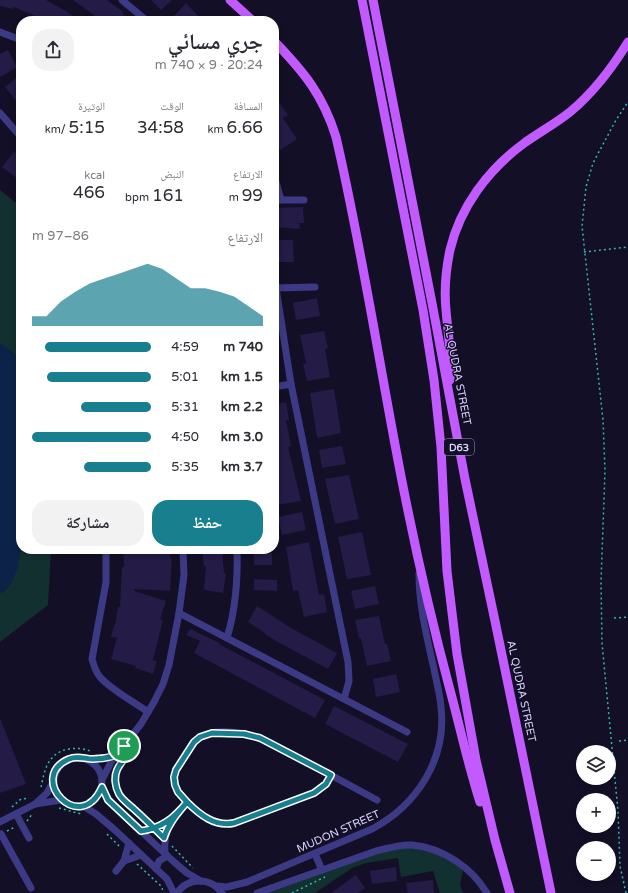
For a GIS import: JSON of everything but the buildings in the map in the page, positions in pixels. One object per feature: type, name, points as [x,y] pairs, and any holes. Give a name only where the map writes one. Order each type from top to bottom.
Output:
[{"type":"main road","points":[[230,0],[248,16]]},
{"type":"main road","name":"AL QUDRA STREET","points":[[362,0],[429,345],[440,434],[447,571],[453,627],[470,727],[495,840],[510,893]]},
{"type":"main road","name":"AL QUDRA STREET","points":[[373,0],[465,479],[496,621],[551,893]]},
{"type":"main road","points":[[449,391],[451,353],[446,308],[446,280],[450,250],[459,221],[474,195],[492,172],[518,148],[557,122],[591,92],[611,68],[628,42]]},
{"type":"main road","points":[[279,46],[298,66],[312,85],[326,110],[336,137],[364,274],[399,468],[433,625],[472,776],[482,808],[495,840]]},
{"type":"street","points":[[122,0],[140,16]]},
{"type":"street","points":[[0,32],[16,38]]},
{"type":"street","points":[[0,113],[16,131]]},
{"type":"street","points":[[279,200],[304,200]]},
{"type":"street","points":[[279,288],[315,287]]},
{"type":"street","points":[[279,312],[291,384],[348,662],[349,681],[344,699]]},
{"type":"street","points":[[279,386],[291,384]]},
{"type":"street","points":[[106,554],[106,582],[92,659],[95,669],[100,677],[148,712]]},
{"type":"street","points":[[83,806],[98,796],[114,756],[133,735],[148,712],[163,684],[169,666],[179,613],[184,575],[184,554]]},
{"type":"street","points":[[227,638],[236,597],[237,554]]},
{"type":"street","name":"MUDON STREET","points":[[216,886],[227,887],[247,882],[372,829],[397,813],[418,791],[429,774],[441,736],[442,706],[421,607],[419,562]]},
{"type":"street","points":[[179,613],[407,732]]},
{"type":"street","points":[[331,775],[326,784],[314,793],[230,824],[214,822],[198,812],[178,792],[174,777],[176,770],[194,742],[200,737],[212,733],[244,734],[260,738],[331,775],[378,800]]},
{"type":"street","points":[[36,804],[47,793],[53,782],[54,774],[64,761],[71,758],[89,755],[101,759],[114,756]]},
{"type":"street","points":[[89,755],[102,775],[102,784],[108,800],[183,871],[201,881]]},
{"type":"street","points":[[53,782],[57,795],[61,800],[71,805],[83,806],[102,819],[167,879],[171,884],[174,893]]},
{"type":"street","points":[[0,822],[36,804],[61,800]]},
{"type":"street","points":[[166,855],[164,838],[168,826],[187,802]]},
{"type":"street","points":[[16,814],[29,838]]},
{"type":"street","points":[[141,831],[154,828],[165,823],[176,815]]},
{"type":"street","points":[[1,834],[31,888]]},
{"type":"street","points":[[116,871],[127,858],[129,843]]},
{"type":"street","points":[[257,893],[363,855],[393,846],[411,845],[446,854],[474,875],[487,893]]},
{"type":"street","points":[[315,854],[322,870]]},
{"type":"street","points":[[127,858],[141,855]]},
{"type":"street","points":[[156,869],[159,861],[166,855]]},
{"type":"street","points":[[177,893],[185,885],[195,881],[201,881],[209,882],[216,886],[222,893]]},
{"type":"path","points":[[626,893],[620,866],[617,803],[602,643],[601,574],[605,471],[603,420],[584,252],[582,213],[589,175],[601,147],[628,102]]},
{"type":"path","points":[[584,252],[628,247]]},
{"type":"path","points":[[614,618],[628,617]]},
{"type":"path","points":[[619,741],[628,740]]},
{"type":"path","points":[[124,746],[130,752],[117,771],[116,787],[119,796],[154,828]]},
{"type":"path","points":[[41,788],[45,770],[52,757],[65,750],[78,748],[89,755]]},
{"type":"path","points":[[7,810],[21,799],[36,804],[32,813]]},
{"type":"path","points":[[56,807],[80,813],[85,816]]},
{"type":"path","points":[[105,832],[127,858],[162,887],[163,893]]},
{"type":"path","points":[[164,838],[196,871]]},
{"type":"path","points":[[292,893],[331,874],[332,867]]},
{"type":"green space","points":[[0,190],[16,203],[16,554],[51,554],[48,605],[0,642]]},
{"type":"green space","points":[[420,846],[455,862],[463,871],[460,884],[463,893],[440,893],[433,871],[401,877],[398,858],[366,863],[352,868],[315,893],[256,893],[372,851]]},
{"type":"water","points":[[0,343],[16,356],[16,554],[20,554],[18,567],[11,584],[4,592],[0,593]]},
{"type":"route","points":[[124,746],[114,756],[101,759],[87,759],[79,757],[64,761],[54,774],[53,782],[57,795],[66,803],[83,806],[98,796],[102,787],[108,800],[141,831],[152,830],[154,828],[165,823],[176,815],[187,802],[192,808],[214,822],[222,824],[234,823],[314,793],[326,784],[331,775],[260,738],[244,734],[216,732],[200,737],[194,742],[176,770],[174,777],[175,785],[178,792],[187,802],[176,815],[164,838],[154,828],[135,810],[119,796],[116,787],[117,771],[130,752],[124,746]]}]
